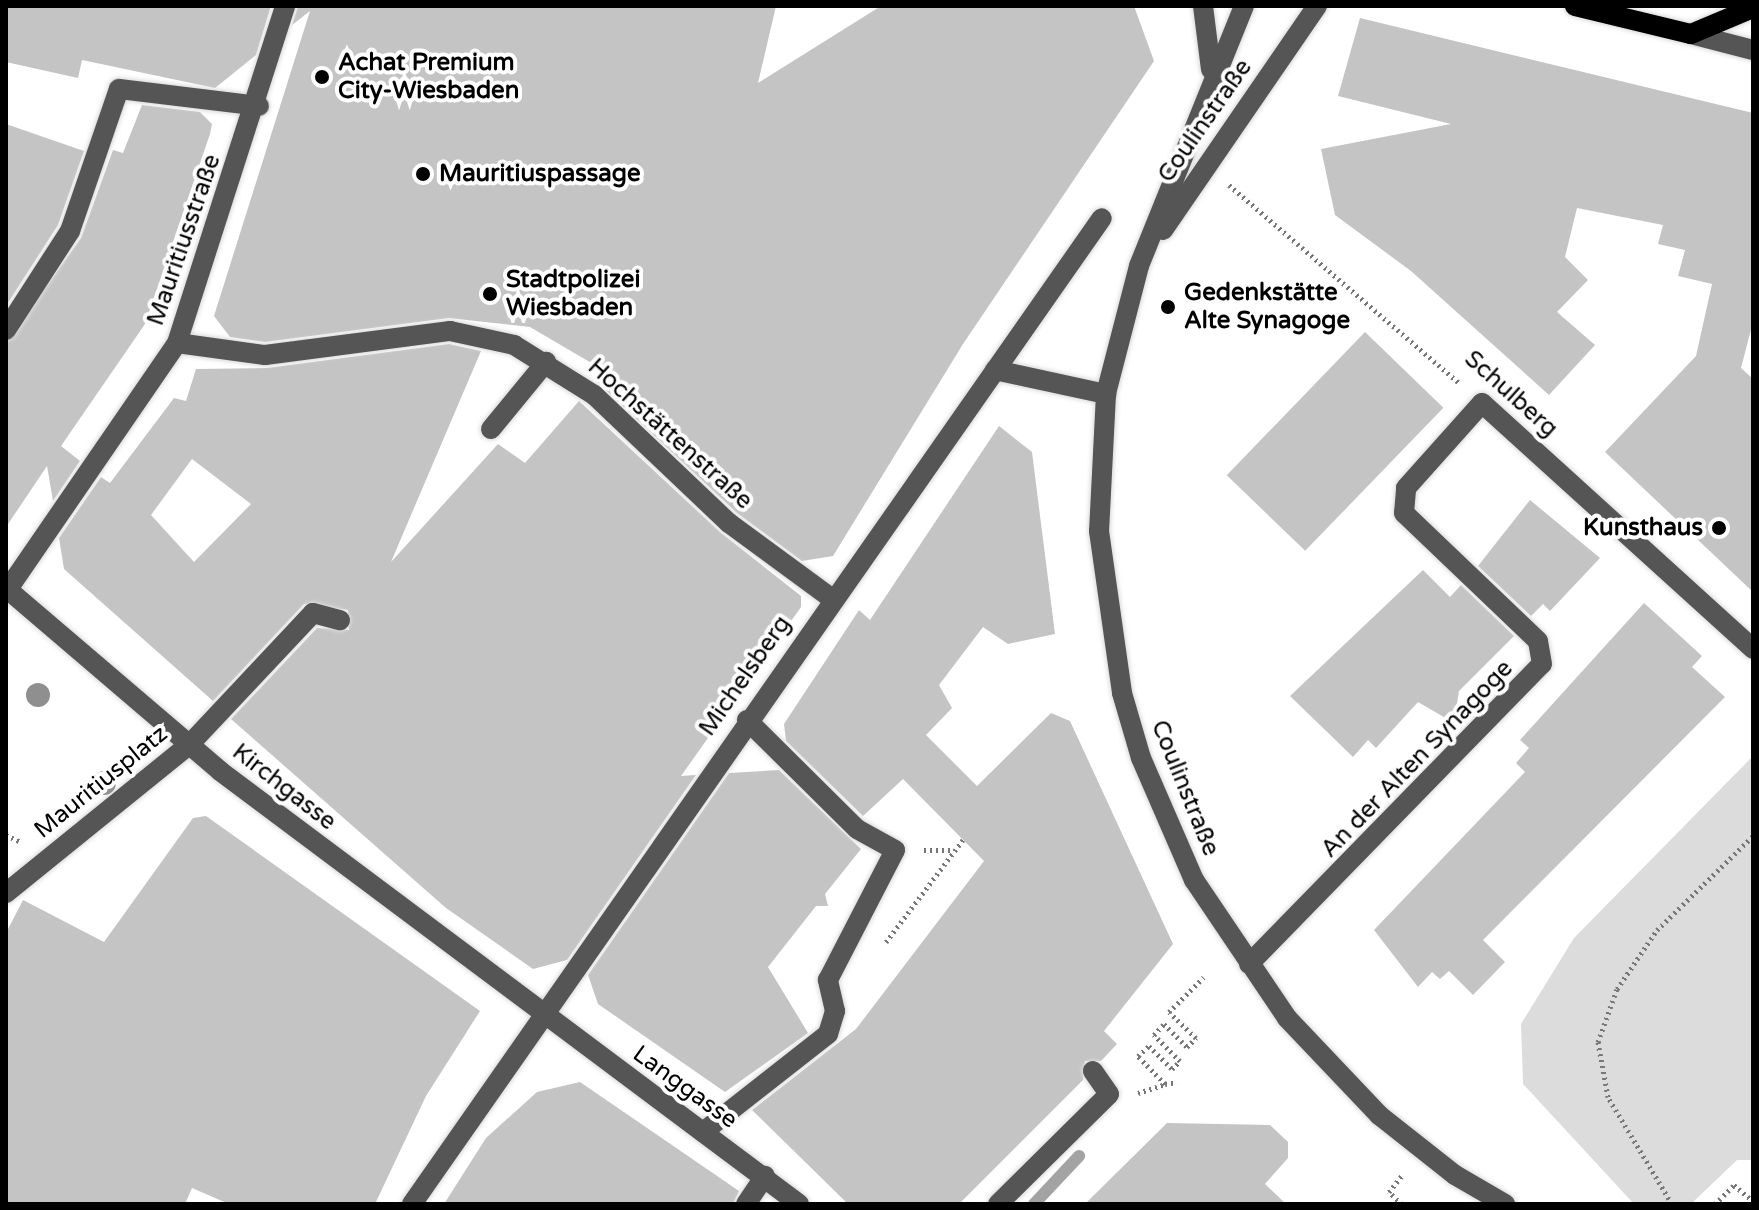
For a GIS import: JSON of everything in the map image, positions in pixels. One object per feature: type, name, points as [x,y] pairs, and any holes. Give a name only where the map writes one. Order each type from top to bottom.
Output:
[{"type":"main road","points":[[1575,6],[1691,34],[1746,10]]},
{"type":"street","name":"Mauritiusstraße","points":[[7,589],[177,343],[259,106],[285,6]]},
{"type":"street","points":[[1203,6],[1211,72]]},
{"type":"street","name":"Coulinstraße","points":[[1244,6],[1211,72],[1139,266],[1106,394],[1099,531],[1122,693],[1165,820],[1249,964],[1334,1073],[1420,1150],[1505,1204]]},
{"type":"street","name":"Coulinstraße","points":[[1139,266],[1317,6]]},
{"type":"street","points":[[1691,34],[1753,50]]},
{"type":"street","points":[[6,330],[70,231],[119,89],[259,106]]},
{"type":"street","name":"Michelsberg","points":[[412,1204],[540,1014],[831,598],[1102,218]]},
{"type":"street","name":"Hochstättenstraße","points":[[177,343],[265,355],[450,331],[514,345],[546,362],[670,461],[729,523],[831,598]]},
{"type":"street","points":[[491,429],[546,362]]},
{"type":"street","points":[[995,370],[1106,394]]},
{"type":"street","name":"Schulberg","points":[[1482,403],[1753,649]]},
{"type":"street","name":"An der Alten Synagoge","points":[[1249,964],[1542,664],[1538,641],[1404,513],[1406,488],[1482,403]]},
{"type":"street","name":"Kirchgasse","points":[[7,589],[189,745],[540,1014]]},
{"type":"street","name":"Mauritiusplatz","points":[[7,891],[189,745],[313,613],[340,620]]},
{"type":"street","points":[[703,1132],[828,1034],[835,1011],[828,980],[895,850],[857,829],[747,720]]},
{"type":"street","name":"Langgasse","points":[[540,1014],[765,1176],[799,1204]]},
{"type":"street","points":[[998,1204],[1109,1094],[1093,1071]]},
{"type":"street","points":[[746,1204],[765,1176]]},
{"type":"path","name":"Schulberg","points":[[1229,185],[1482,403]]},
{"type":"path","points":[[1672,1204],[1608,1097],[1598,1042],[1617,989],[1657,930],[1753,836]]},
{"type":"path","points":[[882,946],[963,840]]},
{"type":"path","points":[[1177,1082],[1165,1084],[1138,1056],[1149,1046],[1172,1069],[1180,1061],[1154,1035],[1164,1024],[1187,1047],[1196,1038],[1169,1012],[1204,977]]},
{"type":"path","points":[[1402,1204],[1389,1192],[1403,1173]]},
{"type":"path","points":[[1715,1204],[1734,1185],[1753,1201]]},
{"type":"shaded area","points":[[1753,756],[1753,1160],[1737,1160],[1691,1204],[1634,1204],[1523,1084],[1521,1024],[1574,938]]},
{"type":"building","points":[[6,6],[271,6],[256,55],[215,88],[82,60],[78,78],[6,62]]},
{"type":"building","points":[[298,6],[776,6],[758,83],[881,6],[1134,6],[1154,61],[963,344],[833,556],[802,561],[737,513],[596,381],[605,371],[530,327],[449,318],[265,342],[230,337],[214,316],[310,11],[292,25]]},
{"type":"building","points":[[1360,18],[1753,113],[1753,322],[1741,368],[1753,379],[1753,592],[1605,452],[1696,356],[1712,284],[1678,276],[1685,250],[1658,244],[1663,225],[1577,208],[1565,257],[1588,280],[1557,312],[1595,345],[1549,395],[1411,271],[1335,215],[1321,149],[1451,124],[1338,96]]},
{"type":"building","points":[[142,105],[200,112],[212,124],[210,134],[145,324],[61,446],[80,461],[53,501],[47,466],[6,527],[6,343],[81,238],[113,150],[123,153]]},
{"type":"building","points":[[6,124],[84,151],[58,225],[6,306]]},
{"type":"building","points":[[1365,332],[1443,408],[1305,551],[1227,475]]},
{"type":"building","points":[[449,344],[481,351],[391,562],[498,444],[525,463],[579,401],[720,532],[801,596],[801,607],[681,776],[696,775],[567,960],[533,969],[446,908],[231,719],[317,628],[349,630],[348,610],[304,604],[213,701],[64,569],[59,538],[101,477],[110,483],[174,398],[186,401],[196,369],[267,368]],"holes":[[[192,459],[251,504],[194,562],[151,515]]]},
{"type":"building","points":[[999,426],[1032,452],[1055,634],[1008,644],[983,627],[939,685],[952,708],[926,735],[977,786],[1051,713],[1070,721],[1173,944],[1104,1031],[1117,1044],[1101,1061],[1085,1061],[1083,1080],[959,1204],[848,1204],[752,1110],[856,1029],[984,861],[903,779],[863,816],[786,741],[784,724],[859,610],[870,620]]},
{"type":"building","points":[[1530,500],[1600,558],[1550,611],[1543,604],[1531,616],[1478,566]]},
{"type":"building","points":[[1423,570],[1450,597],[1461,585],[1514,636],[1459,691],[1454,723],[1418,702],[1376,748],[1368,740],[1353,757],[1290,696]]},
{"type":"building","points":[[1644,603],[1702,656],[1692,667],[1725,697],[1483,940],[1505,962],[1473,995],[1449,971],[1440,979],[1432,972],[1418,987],[1374,930],[1525,772],[1516,763],[1529,748],[1520,740]]},
{"type":"building","points":[[779,770],[861,849],[825,894],[828,906],[816,906],[768,967],[808,1033],[725,1092],[598,1004],[588,975],[729,773]]},
{"type":"building","points":[[206,816],[480,1011],[426,1096],[375,1204],[229,1204],[192,1188],[185,1204],[6,1204],[6,933],[23,900],[104,942],[193,818]]},
{"type":"building","points":[[580,1082],[739,1191],[733,1204],[444,1204],[486,1138],[537,1092]]},
{"type":"building","points":[[1167,1123],[1270,1125],[1288,1142],[1288,1158],[1265,1184],[1286,1204],[1085,1204]]},
{"type":"waterway","points":[[1034,1204],[1079,1156]]},
{"type":"place","name":"Achat Premium City-Wiesbaden","points":[[322,77]]},
{"type":"place","name":"Mauritiuspassage","points":[[423,174]]},
{"type":"place","name":"Stadtpolizei Wiesbaden","points":[[490,294]]},
{"type":"place","name":"Gedenkstätte Alte Synagoge","points":[[1168,307]]},
{"type":"place","name":"Kunsthaus","points":[[1719,528]]}]
